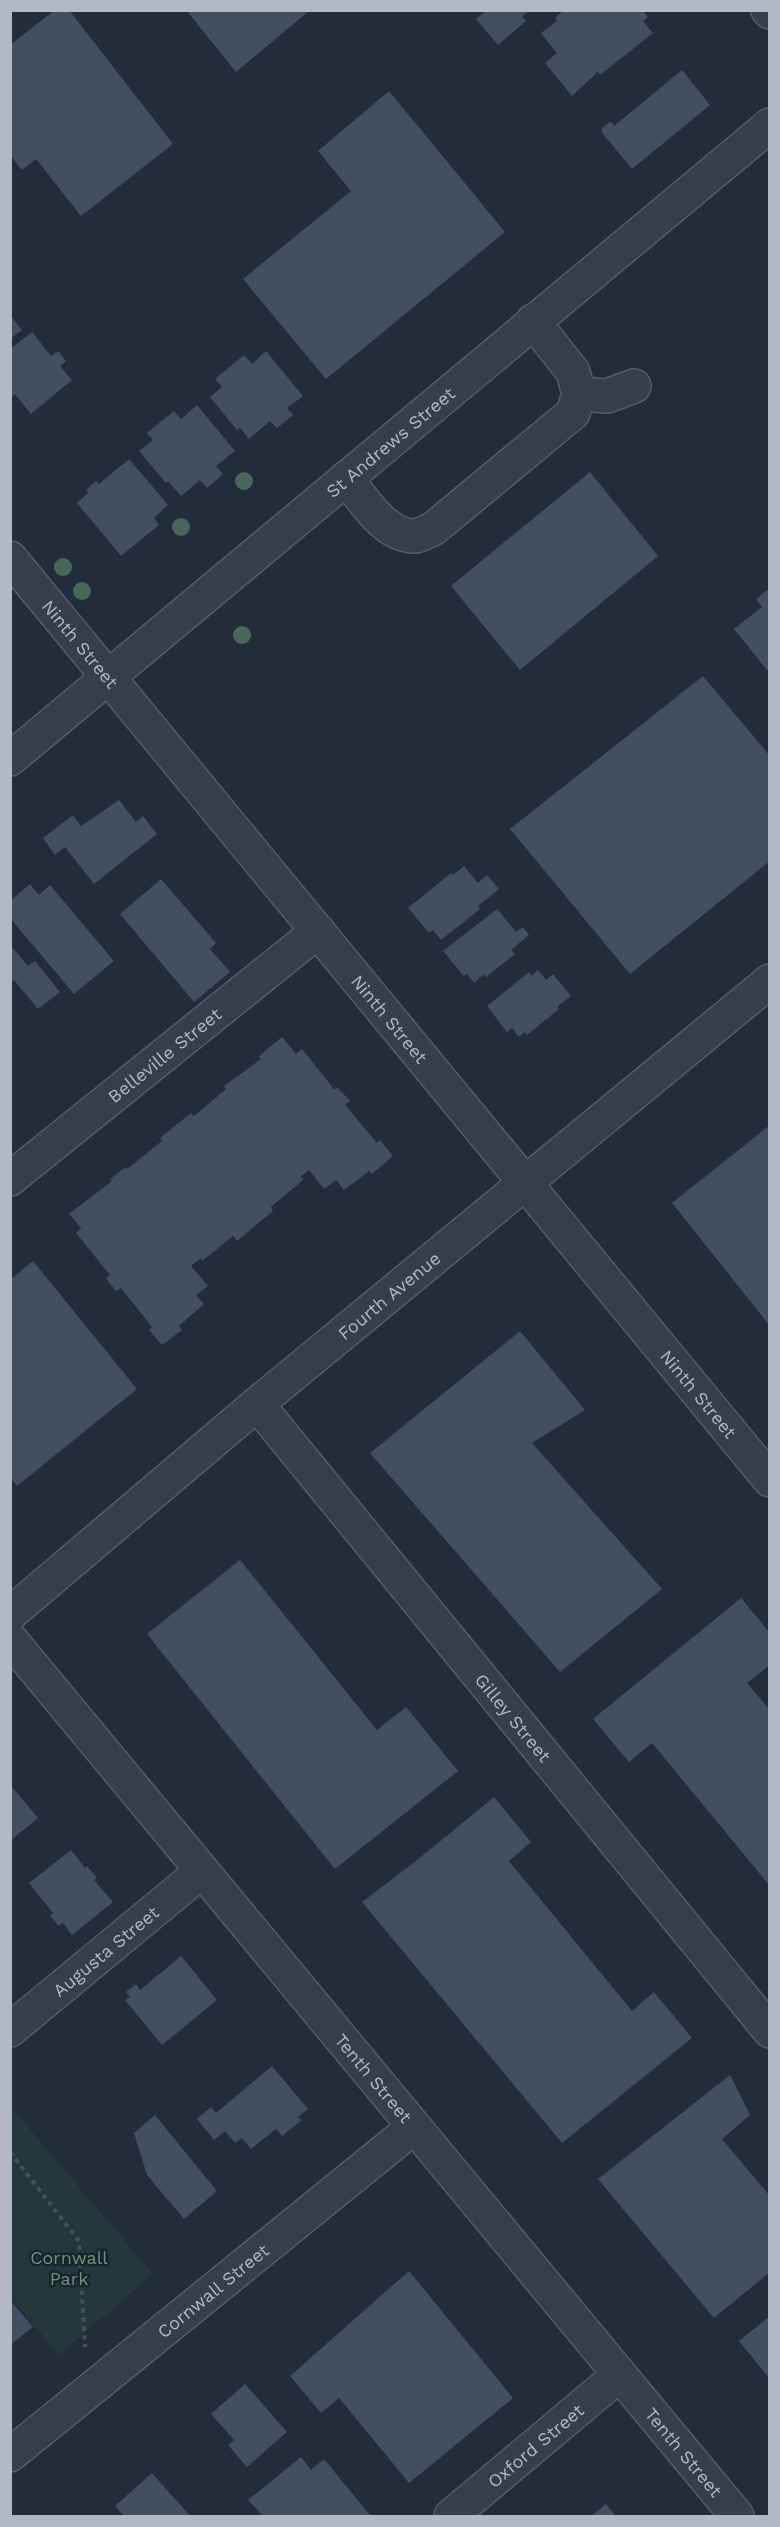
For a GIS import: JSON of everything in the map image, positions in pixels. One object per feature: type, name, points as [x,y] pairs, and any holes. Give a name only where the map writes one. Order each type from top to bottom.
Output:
[{"type":"street","name":"St Andrews Street","points":[[10,759],[770,125]]},
{"type":"street","points":[[346,478],[373,510],[396,532],[417,536],[433,529],[573,413],[579,394],[573,372],[533,321]]},
{"type":"street","points":[[579,394],[608,396],[634,386]]},
{"type":"street","name":"Ninth Street","points":[[10,558],[770,1480]]},
{"type":"street","name":"Belleville Street","points":[[10,1179],[318,932]]},
{"type":"street","name":"Fourth Avenue","points":[[10,1614],[257,1404],[770,981]]},
{"type":"street","name":"Gilley Street","points":[[257,1404],[770,2031]]},
{"type":"street","name":"Tenth Street","points":[[10,1639],[737,2517]]},
{"type":"street","name":"Augusta Street","points":[[10,2030],[202,1871]]},
{"type":"street","name":"Cornwall Street","points":[[10,2455],[414,2127]]},
{"type":"street","name":"Oxford Street","points":[[451,2517],[619,2375]]},
{"type":"path","points":[[10,2152],[79,2241],[85,2354]]},
{"type":"green space","name":"Cornwall Park","points":[[11,2107],[153,2274],[59,2355],[11,2298]]},
{"type":"building","points":[[55,10],[69,10],[173,144],[81,216],[36,159],[22,170],[10,155],[10,45]]},
{"type":"building","points":[[186,10],[310,10],[236,72]]},
{"type":"building","points":[[482,10],[529,10],[522,17],[526,21],[498,45],[476,19],[484,13]]},
{"type":"building","points":[[564,10],[642,10],[648,17],[643,21],[653,33],[600,75],[598,72],[572,96],[545,63],[557,53],[541,33],[557,21],[555,18]]},
{"type":"building","points":[[682,70],[710,105],[632,169],[601,129],[611,121],[614,126]]},
{"type":"building","points":[[389,91],[505,232],[326,379],[243,279],[351,191],[318,151]]},
{"type":"building","points":[[10,315],[22,330],[10,339]]},
{"type":"building","points":[[32,332],[51,356],[58,351],[66,361],[60,366],[72,380],[31,414],[15,394],[10,398],[10,349]]},
{"type":"building","points":[[266,351],[303,396],[287,408],[293,415],[277,428],[270,421],[249,439],[240,428],[237,430],[210,397],[222,387],[215,379],[244,355],[252,364]]},
{"type":"building","points":[[197,405],[235,451],[216,466],[223,474],[207,488],[200,480],[181,496],[168,481],[166,483],[139,451],[153,440],[147,433],[174,411],[181,419]]},
{"type":"building","points":[[129,459],[168,505],[154,518],[159,525],[121,556],[77,503],[96,481],[99,484]]},
{"type":"building","points":[[590,472],[658,556],[520,670],[451,586]]},
{"type":"building","points":[[770,588],[770,668],[767,670],[734,629],[762,607],[756,599]]},
{"type":"building","points":[[703,676],[770,756],[770,861],[630,974],[510,829]]},
{"type":"building","points":[[119,800],[136,822],[143,816],[157,834],[94,884],[65,847],[55,855],[43,838],[73,815],[81,826]]},
{"type":"building","points":[[464,866],[478,883],[487,875],[499,889],[478,906],[480,909],[441,940],[433,930],[429,933],[408,908],[451,873],[453,875]]},
{"type":"building","points":[[161,879],[216,943],[210,949],[230,972],[194,1002],[120,914]]},
{"type":"building","points":[[30,884],[39,895],[50,885],[114,961],[74,994],[10,918],[10,901]]},
{"type":"building","points":[[497,909],[516,932],[523,927],[529,935],[511,950],[515,954],[486,977],[484,974],[474,983],[467,974],[464,976],[443,951]]},
{"type":"building","points":[[10,945],[28,966],[35,961],[60,992],[38,1009],[14,980],[10,983]]},
{"type":"building","points":[[538,970],[546,980],[553,974],[571,996],[527,1035],[525,1032],[519,1037],[512,1028],[507,1032],[487,1006],[529,972],[531,976]]},
{"type":"building","points":[[282,1037],[296,1054],[302,1049],[334,1089],[338,1088],[350,1101],[345,1105],[377,1143],[380,1140],[393,1156],[372,1174],[369,1171],[344,1190],[336,1180],[324,1189],[309,1170],[300,1177],[304,1179],[271,1207],[273,1211],[237,1241],[233,1236],[202,1261],[201,1258],[191,1266],[208,1286],[196,1295],[204,1304],[179,1326],[182,1330],[162,1345],[149,1330],[152,1327],[121,1288],[116,1291],[106,1279],[110,1275],[76,1233],[81,1228],[69,1214],[112,1181],[110,1179],[126,1167],[127,1169],[162,1141],[160,1138],[191,1113],[194,1116],[226,1089],[224,1086],[261,1059],[259,1056]]},
{"type":"building","points":[[770,1125],[770,1326],[672,1203]]},
{"type":"building","points":[[33,1261],[137,1389],[17,1486],[10,1478],[10,1280]]},
{"type":"building","points":[[520,1331],[585,1410],[532,1443],[662,1589],[560,1672],[370,1453]]},
{"type":"building","points":[[240,1560],[377,1730],[406,1707],[458,1771],[335,1869],[147,1634]]},
{"type":"building","points":[[741,1598],[770,1633],[770,1665],[747,1683],[770,1710],[770,1886],[652,1743],[629,1762],[593,1719]]},
{"type":"building","points":[[12,1787],[38,1818],[10,1841],[10,1789]]},
{"type":"building","points":[[494,1797],[531,1842],[509,1861],[632,2011],[654,1992],[692,2038],[562,2143],[362,1902]]},
{"type":"building","points":[[71,1850],[85,1868],[87,1866],[97,1878],[94,1880],[113,1902],[72,1935],[63,1923],[59,1926],[50,1916],[53,1913],[29,1883]]},
{"type":"building","points":[[181,1956],[217,2000],[162,2045],[125,2000],[130,1997],[126,1992],[136,1984],[140,1990]]},
{"type":"building","points":[[272,2066],[308,2109],[298,2117],[302,2120],[282,2136],[276,2129],[251,2149],[242,2138],[235,2143],[225,2131],[214,2140],[197,2119],[211,2107],[216,2113]]},
{"type":"building","points":[[730,2075],[750,2115],[722,2139],[770,2196],[770,2272],[714,2318],[598,2179]]},
{"type":"building","points":[[155,2115],[217,2191],[184,2219],[147,2175],[134,2133]]},
{"type":"building","points":[[409,2271],[513,2398],[409,2483],[339,2398],[321,2413],[290,2376]]},
{"type":"building","points":[[10,2300],[33,2327],[10,2345]]},
{"type":"building","points":[[770,2316],[770,2379],[739,2341]]},
{"type":"building","points":[[245,2384],[287,2432],[247,2467],[228,2445],[234,2440],[211,2414]]},
{"type":"building","points":[[301,2457],[311,2470],[324,2459],[370,2515],[263,2516],[248,2500]]},
{"type":"building","points":[[152,2473],[190,2516],[124,2516],[115,2506]]},
{"type":"building","points":[[606,2504],[616,2516],[591,2516]]}]
